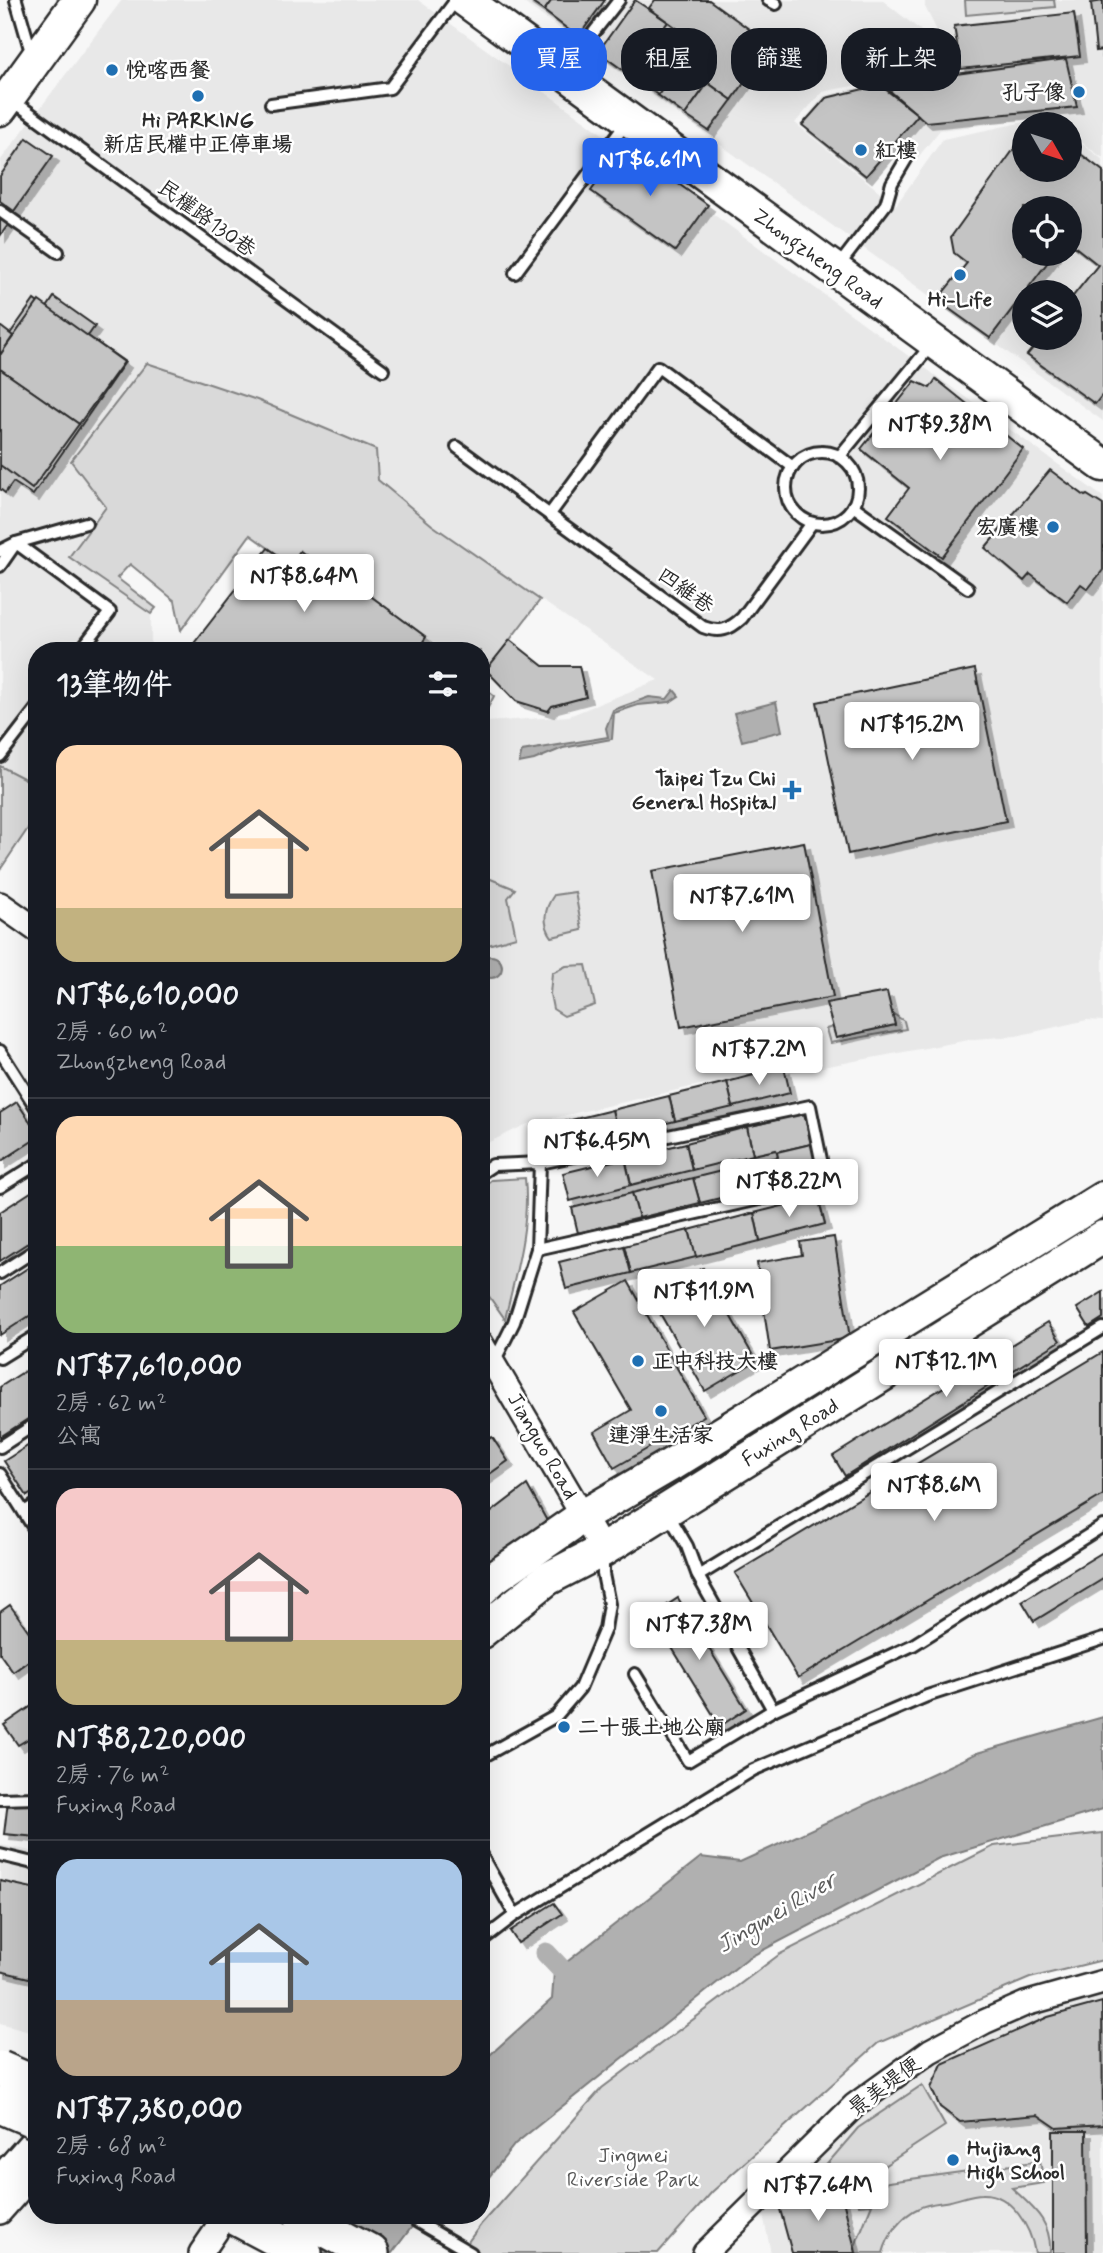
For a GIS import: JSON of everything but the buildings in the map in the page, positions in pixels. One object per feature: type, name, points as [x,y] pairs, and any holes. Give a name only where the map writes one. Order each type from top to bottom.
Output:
[{"type":"main road","points":[[4,103],[79,0]]},
{"type":"main road","name":"Zhongzheng Road","points":[[465,0],[511,34]]},
{"type":"main road","name":"Zhongzheng Road","points":[[590,91],[1103,466]]},
{"type":"main road","name":"Fuxing Road","points":[[490,1582],[583,1516],[1103,1198]]},
{"type":"main road","name":"Fuxing Road","points":[[490,1625],[547,1579],[603,1550],[1103,1237]]},
{"type":"main road","points":[[0,2069],[28,2081]]},
{"type":"main road","points":[[0,2105],[28,2117]]},
{"type":"main road","points":[[0,2152],[28,2120]]},
{"type":"main road","points":[[0,2184],[28,2151]]},
{"type":"main road","points":[[228,2224],[304,2253]]},
{"type":"main road","points":[[317,2224],[372,2253]]},
{"type":"street","points":[[0,904],[28,924]]},
{"type":"street","name":"Jianguo Road","points":[[490,1355],[603,1550]]},
{"type":"street","name":"景美堤便","points":[[705,2253],[855,2105],[930,2051],[1025,2004],[1103,1982]]},
{"type":"street","points":[[0,2122],[28,2089]]},
{"type":"street","points":[[0,2212],[28,2180]]},
{"type":"street","points":[[201,2253],[224,2224]]},
{"type":"lane","points":[[16,0],[29,45],[40,53]]},
{"type":"lane","points":[[271,104],[390,88],[456,0]]},
{"type":"lane","points":[[598,28],[620,0]]},
{"type":"lane","name":"民權路130巷","points":[[4,103],[383,370]]},
{"type":"lane","points":[[515,273],[629,119]]},
{"type":"lane","points":[[835,270],[886,204],[892,183],[908,156]]},
{"type":"lane","points":[[0,211],[58,252]]},
{"type":"lane","points":[[839,457],[933,342]]},
{"type":"lane","points":[[550,514],[658,367],[793,467]]},
{"type":"lane","name":"四維巷","points":[[457,447],[703,627],[714,631],[730,629],[742,618],[812,523]]},
{"type":"lane","points":[[829,453],[839,457],[855,472],[858,484],[853,506],[836,522],[812,523],[802,518],[793,511],[788,500],[787,478],[793,467],[809,454],[829,453]]},
{"type":"lane","points":[[853,506],[968,588]]},
{"type":"lane","points":[[0,551],[16,543],[86,523]]},
{"type":"lane","points":[[0,566],[16,543]]},
{"type":"lane","points":[[16,543],[110,612],[87,642]]},
{"type":"lane","points":[[0,756],[28,720]]},
{"type":"lane","points":[[0,1051],[28,1096]]},
{"type":"lane","points":[[490,1167],[540,1163],[810,1106],[826,1184],[537,1249]]},
{"type":"lane","points":[[490,1350],[514,1322],[537,1249],[540,1163]]},
{"type":"lane","points":[[0,1187],[28,1170]]},
{"type":"lane","points":[[0,1273],[28,1255]]},
{"type":"lane","points":[[698,1576],[1103,1328]]},
{"type":"lane","points":[[0,1358],[28,1341]]},
{"type":"lane","points":[[0,1447],[28,1429]]},
{"type":"lane","points":[[0,1474],[28,1518]]},
{"type":"lane","points":[[24,1512],[28,1510]]},
{"type":"lane","points":[[665,1511],[687,1546],[698,1576],[773,1710]]},
{"type":"lane","points":[[635,1674],[688,1760],[773,1710],[913,1645],[1103,1526]]},
{"type":"lane","points":[[490,1753],[556,1716],[580,1688],[605,1629],[609,1604],[603,1574],[603,1550]]},
{"type":"lane","points":[[490,1934],[515,1915],[753,1770],[927,1696],[1103,1639]]},
{"type":"lane","points":[[0,1799],[28,1798]]},
{"type":"lane","points":[[0,1855],[28,1862]]},
{"type":"lane","points":[[490,1870],[515,1915]]},
{"type":"lane","points":[[421,2224],[471,2253]]},
{"type":"shaded area","points":[[122,0],[418,0],[511,67],[511,91],[543,91],[1103,497],[1103,1021],[1087,1020],[1016,1036],[974,1039],[817,1068],[695,1086],[527,1124],[490,1142],[490,722],[569,716],[658,680],[432,525],[378,480],[376,449],[257,400],[147,363],[106,507],[83,566],[151,614],[151,642],[28,642],[28,780],[0,766],[0,161]]},
{"type":"shaded area","points":[[520,0],[882,0],[918,28],[841,28],[841,88],[822,92],[795,123],[896,205],[943,139],[1012,125],[1012,182],[1082,182],[1082,144],[1103,160],[1103,421],[646,91],[717,91],[717,28],[621,28],[621,73],[607,63],[607,28],[559,28]]},
{"type":"shaded area","points":[[925,0],[1103,0],[1103,158],[1082,143],[1082,112],[1012,112],[1012,121],[940,130],[915,161],[895,145],[867,180],[800,125],[824,96],[846,91],[961,91],[961,28],[936,28],[925,7]]},
{"type":"shaded area","points":[[0,1845],[28,1850],[28,2031],[0,2023]]},
{"type":"shaded area","name":"Hujiang High School","points":[[1103,1991],[1103,2253],[771,2253],[760,2200],[846,2121],[953,2048],[1045,2009]]},
{"type":"green space","points":[[965,0],[1054,0],[1055,7],[966,15]]},
{"type":"green space","points":[[147,363],[257,400],[376,450],[378,480],[432,525],[540,600],[490,666],[490,642],[423,642],[426,637],[326,563],[322,567],[300,551],[291,564],[250,535],[181,630],[175,601],[130,564],[117,578],[156,608],[151,614],[69,557],[106,507],[71,461]]},
{"type":"green space","points":[[0,766],[28,780],[28,828],[0,870]]},
{"type":"green space","points":[[490,879],[515,889],[508,898],[516,937],[490,944]]},
{"type":"green space","points":[[575,892],[582,930],[552,937],[546,921],[546,911],[551,900],[554,895]]},
{"type":"green space","points":[[586,965],[595,1005],[564,1016],[553,1009],[550,994],[552,973],[566,966]]},
{"type":"green space","points":[[892,1013],[904,1021],[906,1029],[830,1043],[826,1029],[833,1027],[836,1038],[895,1025]]},
{"type":"green space","points":[[525,1178],[524,1231],[505,1319],[490,1298],[491,1180]]},
{"type":"green space","name":"Jingmei Riverside Park","points":[[1103,1833],[1103,1960],[1030,1978],[878,2043],[712,2192],[658,2253],[460,2253],[481,2224],[490,2224],[490,2214],[602,2088],[780,1954],[994,1846]]},
{"type":"green space","points":[[922,2085],[945,2126],[847,2190],[822,2170],[858,2128]]},
{"type":"green space","points":[[1040,2161],[1044,2183],[1012,2188],[1040,2216],[1048,2232],[1050,2253],[1035,2253],[1024,2223],[1011,2206],[993,2195],[982,2194],[930,2204],[912,2211],[896,2227],[883,2253],[856,2253],[855,2246],[872,2204],[859,2205],[857,2190],[889,2182]]},
{"type":"water","points":[[674,690],[679,696],[670,702],[638,705],[614,713],[612,739],[563,748],[519,763],[522,751],[608,737],[606,728],[613,710],[649,697],[667,699]]},
{"type":"water","points":[[776,702],[782,731],[742,741],[734,713]]},
{"type":"water","points":[[490,956],[499,959],[499,975],[490,978]]},
{"type":"water","name":"Jingmei River","points":[[1103,1717],[1103,1809],[939,1858],[748,1958],[515,2144],[490,2176],[490,2055],[552,1999],[554,1972],[701,1857],[740,1862],[977,1753]]},
{"type":"water","points":[[329,2224],[414,2224],[392,2253],[318,2253]]},
{"type":"waterway","points":[[546,1953],[578,1987]]},
{"type":"place","name":"悅喀西餐","points":[[112,70]]},
{"type":"place","name":"孔子像","points":[[1079,92]]},
{"type":"place","name":"Hi PARKING 新店民權中正停車場","points":[[198,96]]},
{"type":"place","name":"紅樓","points":[[861,150]]},
{"type":"place","name":"Hi-Life","points":[[960,275]]},
{"type":"place","name":"宏廣樓","points":[[1053,527]]},
{"type":"place","name":"Taipei Tzu Chi General Hospital","points":[[792,790]]},
{"type":"place","name":"正中科技大樓","points":[[638,1361]]},
{"type":"place","name":"連淨生活家","points":[[661,1411]]},
{"type":"place","name":"二十張土地公廟","points":[[564,1727]]},
{"type":"place","name":"Hujiang High School","points":[[953,2160]]}]
